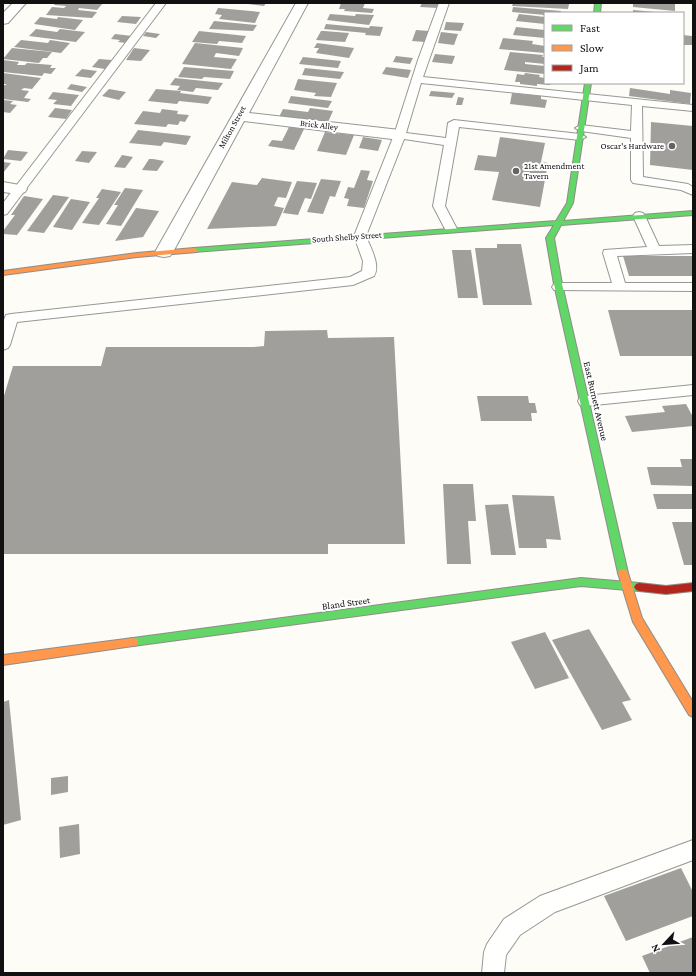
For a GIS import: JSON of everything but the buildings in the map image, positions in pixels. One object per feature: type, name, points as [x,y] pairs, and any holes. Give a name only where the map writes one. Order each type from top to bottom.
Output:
[{"type":"street","points":[[3,20],[20,3]]},
{"type":"street","name":"Milton Street","points":[[164,252],[302,3]]},
{"type":"street","name":"East Burnett Avenue","points":[[588,84],[570,203],[550,238],[559,287],[614,532],[619,562],[626,586],[636,619],[693,712]]},
{"type":"street","name":"Brick Alley","points":[[239,116],[400,135]]},
{"type":"street","points":[[3,187],[19,189]]},
{"type":"street","name":"South Shelby Street","points":[[3,273],[164,252],[451,229],[693,212]]},
{"type":"street","name":"Bland Street","points":[[3,660],[582,582],[666,590],[693,587]]},
{"type":"lane","points":[[3,211],[161,3]]},
{"type":"lane","points":[[3,345],[11,318],[353,281],[369,273],[369,261],[360,236],[400,135],[417,80],[444,3]]},
{"type":"lane","points":[[417,80],[693,108]]},
{"type":"lane","points":[[637,103],[637,180],[684,187],[693,191]]},
{"type":"lane","points":[[451,229],[439,206],[454,123],[581,133],[637,135]]},
{"type":"lane","points":[[400,135],[450,142]]},
{"type":"lane","points":[[639,216],[649,252]]},
{"type":"lane","points":[[620,287],[609,253],[677,253],[693,249]]},
{"type":"lane","points":[[559,287],[620,287],[656,281],[688,283]]},
{"type":"lane","points":[[585,401],[693,390]]},
{"type":"lane","points":[[493,973],[495,952],[512,927],[548,904],[693,850]]},
{"type":"traffic: fast","points":[[597,12],[598,3]]},
{"type":"traffic: fast","points":[[588,84],[570,203],[550,238],[558,284],[623,573]]},
{"type":"traffic: fast","points":[[194,250],[693,213]]},
{"type":"traffic: fast","points":[[133,642],[581,582],[639,587]]},
{"type":"traffic: slow","points":[[3,273],[137,255],[194,250]]},
{"type":"traffic: slow","points":[[623,573],[637,619],[693,712]]},
{"type":"traffic: slow","points":[[3,660],[133,642]]},
{"type":"traffic: jam","points":[[639,587],[666,590],[693,587]]},
{"type":"place","name":"Oscar's Hardware","points":[[672,146]]},
{"type":"place","name":"21st Amendment Tavern","points":[[516,171]]}]
